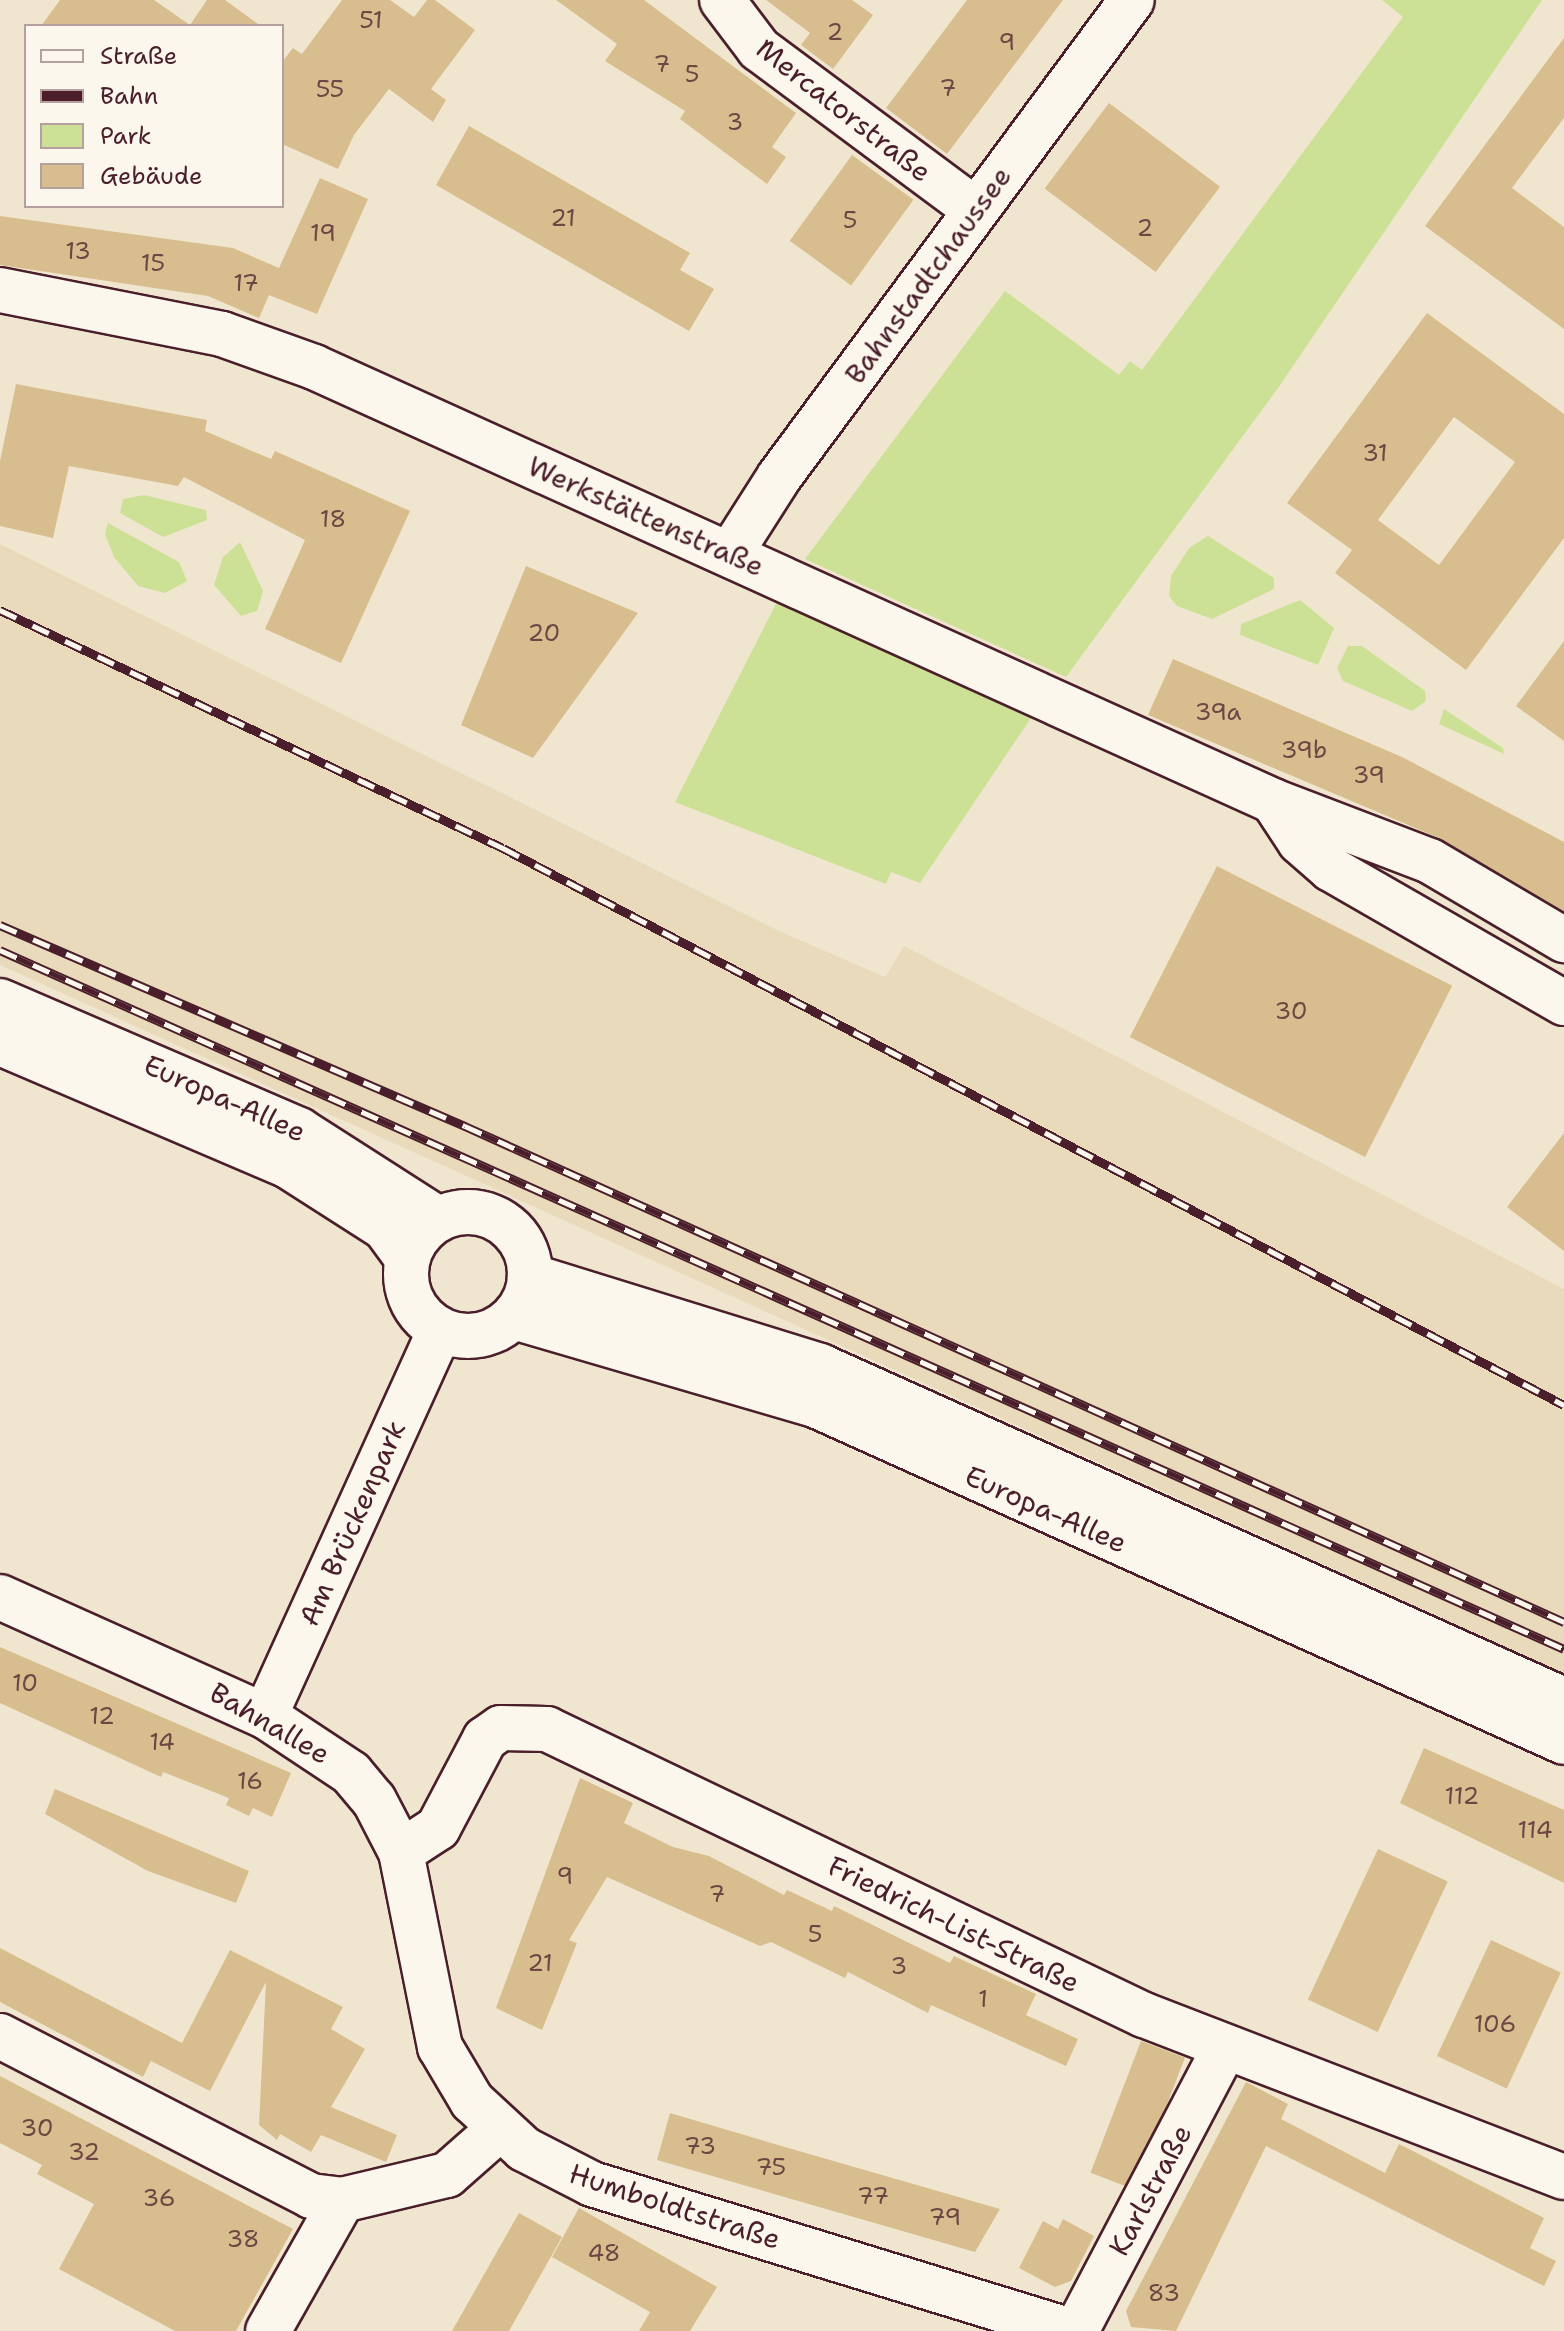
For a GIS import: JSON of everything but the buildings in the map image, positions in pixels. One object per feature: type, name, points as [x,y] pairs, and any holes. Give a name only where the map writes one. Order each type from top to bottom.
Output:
[{"type":"street","name":"Mercatorstraße","points":[[722,0],[759,49],[976,210]]},
{"type":"street","name":"Bahnstadtchaussee","points":[[730,554],[779,477],[1132,0]]},
{"type":"street","name":"Werkstättenstraße","points":[[0,290],[262,346],[1273,801],[1430,861],[1564,940]]},
{"type":"street","points":[[1273,801],[1300,842],[1331,869],[1564,1003]]},
{"type":"street","name":"Europa-Allee","points":[[0,1001],[299,1130],[438,1219]]},
{"type":"street","name":"Europa-Allee","points":[[0,1043],[288,1166],[385,1228],[407,1258]]},
{"type":"street","points":[[473,1212],[506,1224],[527,1253],[530,1276],[514,1317],[479,1336],[440,1330],[412,1302],[407,1258],[438,1219],[473,1212]]},
{"type":"street","name":"Europa-Allee","points":[[530,1276],[820,1366],[1564,1700]]},
{"type":"street","name":"Europa-Allee","points":[[514,1317],[815,1405],[1564,1742]]},
{"type":"street","name":"Am Brückenpark","points":[[265,1716],[440,1330]]},
{"type":"street","name":"Bahnallee","points":[[0,1597],[265,1716],[351,1773],[374,1800],[401,1852],[432,2030],[459,2084],[498,2130]]},
{"type":"street","name":"Friedrich-List-Straße","points":[[401,1852],[438,1828],[485,1739],[501,1728],[547,1729],[1224,2049],[1564,2177]]},
{"type":"street","points":[[0,2036],[290,2189],[342,2200],[447,2175],[498,2130]]},
{"type":"street","name":"Karlstraße","points":[[1074,2331],[1224,2049]]},
{"type":"street","name":"Humboldtstraße","points":[[498,2130],[544,2162],[592,2184],[1074,2331]]},
{"type":"street","points":[[268,2331],[342,2200]]},
{"type":"shaded area","points":[[0,544],[779,931],[885,977],[904,946],[1564,1289],[1564,1673],[0,965]]},
{"type":"green space","points":[[1382,0],[1542,0],[1278,388],[1066,677],[805,559],[1005,291],[1119,375],[1130,361],[1142,370],[1403,17]]},
{"type":"green space","points":[[144,495],[206,510],[207,520],[163,537],[120,513],[123,499]]},
{"type":"green space","points":[[108,523],[179,562],[187,581],[165,593],[138,586],[114,557],[105,534]]},
{"type":"green space","points":[[1208,536],[1274,578],[1274,589],[1212,619],[1177,606],[1169,596],[1171,576],[1189,548]]},
{"type":"green space","points":[[240,542],[263,591],[257,611],[241,616],[214,585],[223,557]]},
{"type":"green space","points":[[779,598],[1035,712],[920,883],[891,872],[886,884],[675,802]]},
{"type":"green space","points":[[1300,600],[1334,628],[1318,665],[1240,635],[1241,624]]},
{"type":"green space","points":[[1348,646],[1362,646],[1425,691],[1426,701],[1412,711],[1343,681],[1337,668]]},
{"type":"green space","points":[[1444,709],[1503,748],[1504,754],[1439,724]]},
{"type":"railway","points":[[0,610],[503,848],[1564,1405]]},
{"type":"railway","points":[[0,925],[465,1126],[1564,1622]]},
{"type":"railway","points":[[0,950],[1564,1649]]}]
